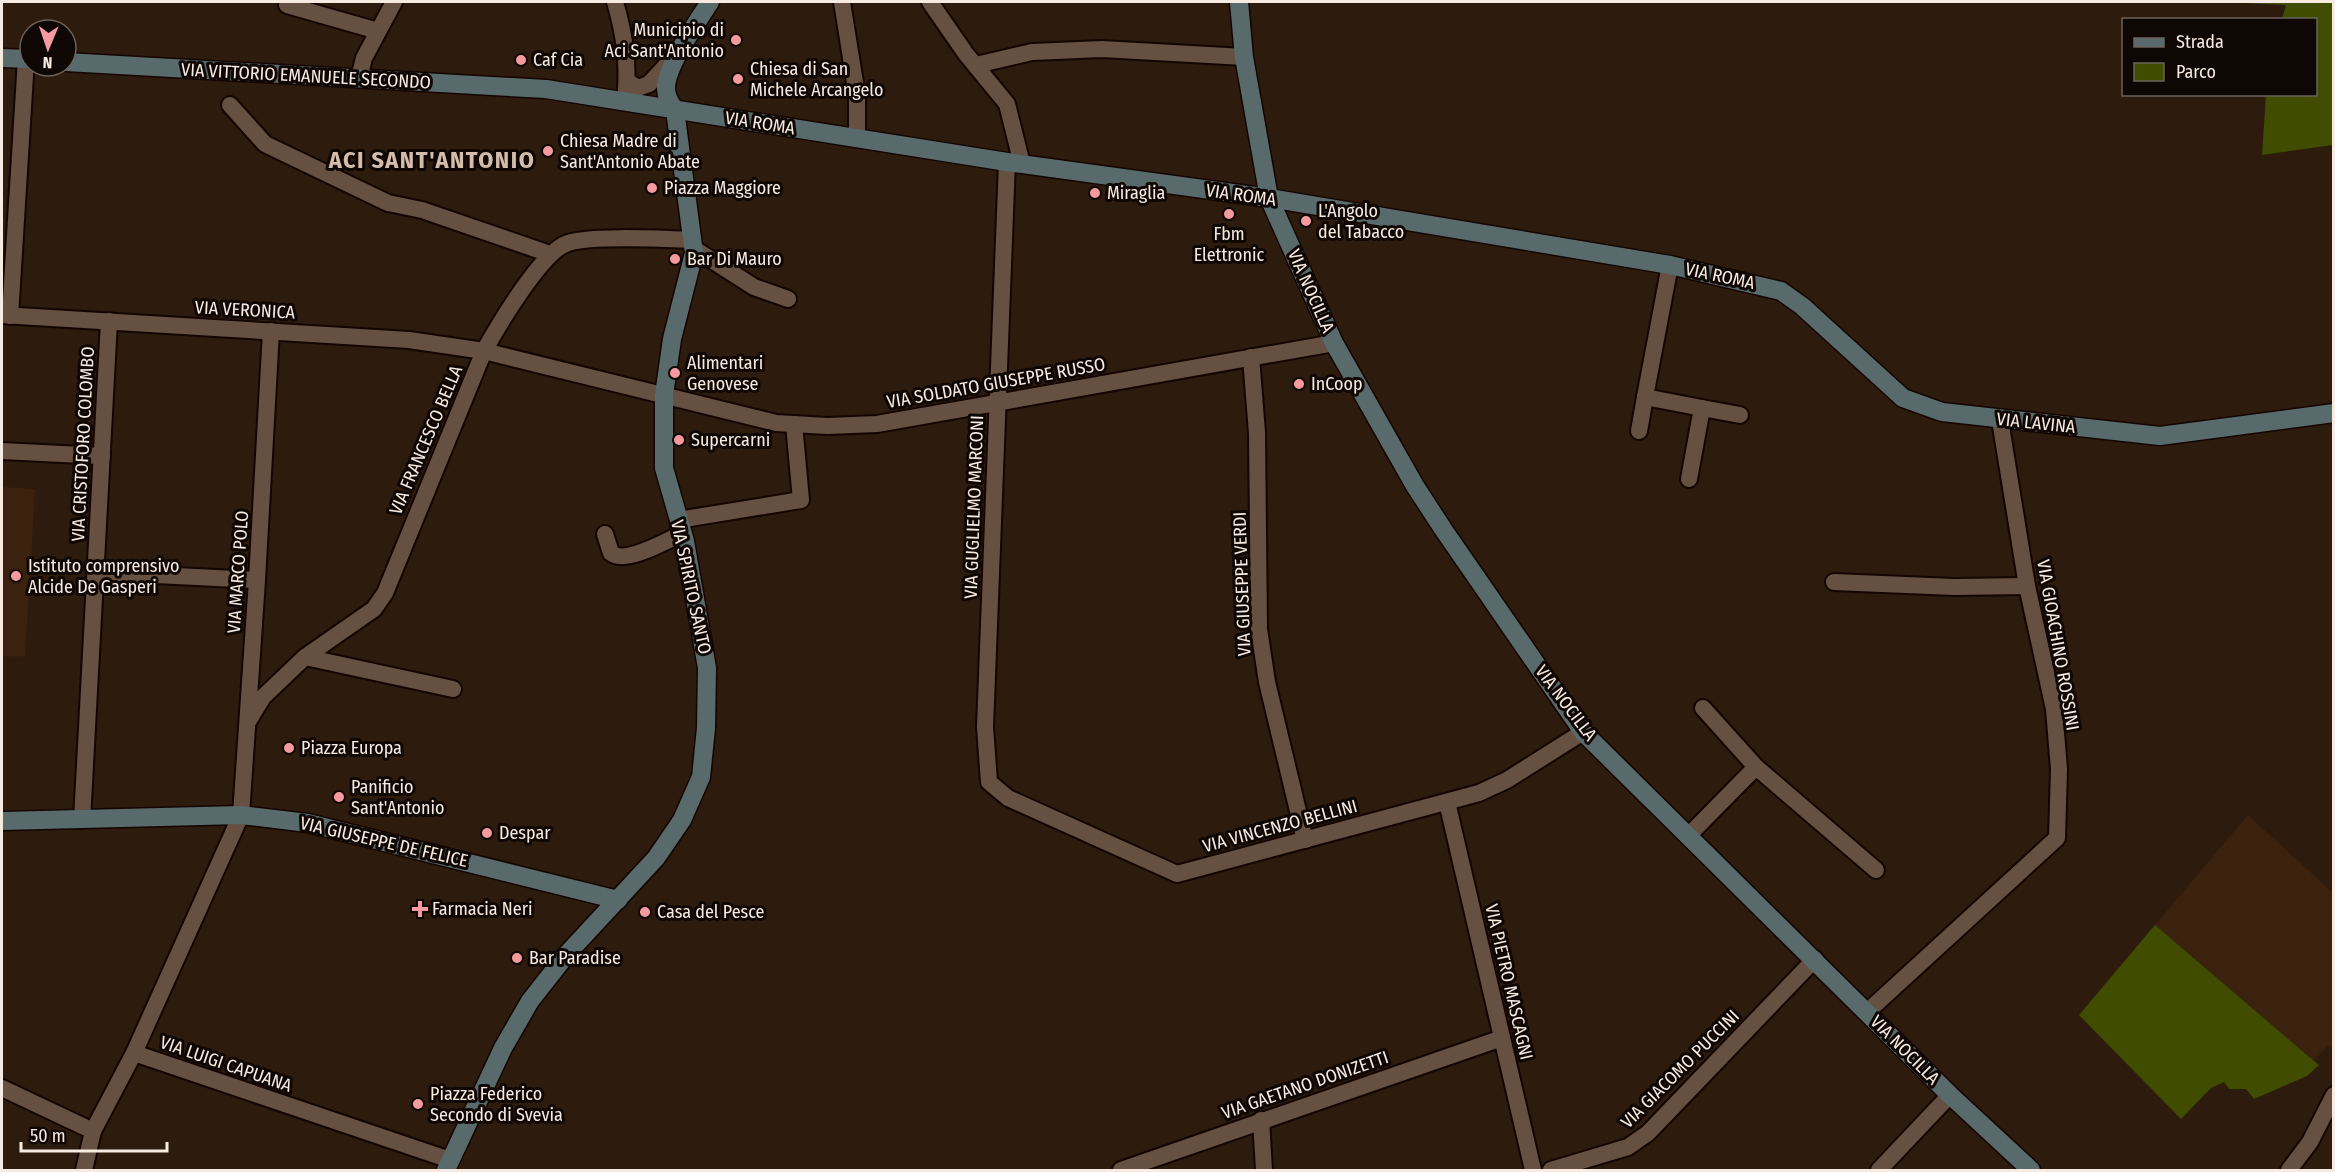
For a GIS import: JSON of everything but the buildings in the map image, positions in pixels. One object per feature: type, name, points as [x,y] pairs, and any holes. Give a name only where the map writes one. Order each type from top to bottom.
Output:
[{"type":"street","points":[[288,2],[287,5],[378,31]]},
{"type":"street","points":[[359,78],[364,58],[394,2]]},
{"type":"street","points":[[615,2],[626,40],[625,102]]},
{"type":"street","points":[[627,76],[638,88],[649,84],[680,49],[710,2]]},
{"type":"street","points":[[842,2],[857,95],[857,139]]},
{"type":"street","name":"VIA GUGLIELMO MARCONI","points":[[930,2],[966,54],[1007,104],[1014,163],[998,402],[985,727],[989,782]]},
{"type":"street","name":"VIA NOCILLA","points":[[1239,2],[1244,57],[1269,198],[1334,343],[1415,486],[1583,732],[1950,1095],[2031,1170]]},
{"type":"street","points":[[680,49],[665,87],[668,101],[675,110],[693,247],[754,287],[788,299]]},
{"type":"street","points":[[976,65],[1032,52],[1102,49],[1244,57]]},
{"type":"street","points":[[2,58],[18,59]]},
{"type":"street","name":"VIA VITTORIO EMANUELE SECONDO","points":[[78,63],[546,89],[625,102]]},
{"type":"street","points":[[6,316],[26,78]]},
{"type":"street","name":"VIA ROMA","points":[[625,102],[1014,163],[1269,198],[1670,265],[1781,291]]},
{"type":"street","points":[[230,105],[265,144],[388,203],[422,210],[550,254]]},
{"type":"street","name":"VIA FRANCESCO BELLA","points":[[247,723],[263,697],[305,657],[374,609],[385,593],[484,351],[500,323],[550,254],[567,243],[586,240],[693,247]]},
{"type":"street","name":"VIA SPIRITO SANTO","points":[[448,1165],[502,1048],[530,1001],[567,954],[656,858],[682,820],[701,777],[706,728],[708,668],[699,605],[681,526],[664,468],[664,395],[672,339],[693,247]]},
{"type":"street","points":[[1639,430],[1670,265]]},
{"type":"street","name":"VIA LAVINA","points":[[1781,291],[1802,306],[1903,398],[1941,412],[2160,436],[2334,413]]},
{"type":"street","name":"VIA VERONICA","points":[[6,316],[409,340],[484,351],[664,395]]},
{"type":"street","name":"VIA CRISTOFORO COLOMBO","points":[[81,820],[110,321]]},
{"type":"street","name":"VIA MARCO POLO","points":[[241,815],[271,331]]},
{"type":"street","name":"VIA SOLDATO GIUSEPPE RUSSO","points":[[664,395],[776,423],[877,424],[1334,343]]},
{"type":"street","name":"VIA GIUSEPPE VERDI","points":[[1251,357],[1257,433],[1259,629],[1267,682],[1305,840]]},
{"type":"street","points":[[1645,397],[1740,415]]},
{"type":"street","points":[[1689,479],[1702,408]]},
{"type":"street","name":"VIA GIOACHINO ROSSINI","points":[[1867,1012],[2057,838],[2059,769],[2054,709],[2027,586],[2000,420]]},
{"type":"street","points":[[605,534],[611,553],[622,556],[633,555],[681,526],[801,500],[794,424]]},
{"type":"street","points":[[2,451],[102,456]]},
{"type":"street","points":[[96,572],[257,580]]},
{"type":"street","points":[[1834,582],[1954,587],[2027,586]]},
{"type":"street","points":[[305,657],[453,689]]},
{"type":"street","points":[[1703,708],[1756,767],[1876,870]]},
{"type":"street","name":"VIA VINCENZO BELLINI","points":[[989,782],[1008,798],[1177,874],[1447,802],[1507,780],[1583,732]]},
{"type":"street","points":[[1689,835],[1756,767]]},
{"type":"street","name":"VIA PIETRO MASCAGNI","points":[[1447,802],[1533,1170]]},
{"type":"street","name":"VIA GIUSEPPE DE FELICE","points":[[2,821],[241,815],[318,824],[618,900]]},
{"type":"street","name":"VIA LUIGI CAPUANA","points":[[241,815],[134,1053],[448,1165]]},
{"type":"street","name":"VIA GIACOMO PUCCINI","points":[[1551,1170],[1628,1147],[1648,1133],[1815,959]]},
{"type":"street","name":"VIA GAETANO DONIZETTI","points":[[1121,1170],[1502,1038]]},
{"type":"street","points":[[84,1170],[93,1131],[134,1053]]},
{"type":"street","points":[[2,1088],[93,1131]]},
{"type":"street","points":[[1879,1170],[1950,1095]]},
{"type":"street","points":[[2289,1170],[2310,1142],[2334,1095]]},
{"type":"street","points":[[1261,1120],[1264,1170]]},
{"type":"shaded area","name":"Istituto comprensivo Alcide De Gasperi","points":[[2,487],[35,489],[25,657],[2,656]]},
{"type":"shaded area","points":[[2248,815],[2333,893],[2333,1049],[2327,1046],[2314,1061],[2155,925]]},
{"type":"green space","points":[[2226,2],[2333,2],[2333,145],[2262,155],[2266,96],[2317,96],[2317,18],[2282,18],[2286,5]]},
{"type":"green space","points":[[2155,925],[2319,1065],[2307,1076],[2254,1099],[2246,1089],[2229,1089],[2224,1082],[2211,1088],[2181,1119],[2079,1015]]},
{"type":"place","name":"Municipio di Aci Sant'Antonio","points":[[736,40]]},
{"type":"place","name":"Caf Cia","points":[[521,60]]},
{"type":"place","name":"Chiesa di San Michele Arcangelo","points":[[738,79]]},
{"type":"place","name":"Chiesa Madre di Sant'Antonio Abate","points":[[548,151]]},
{"type":"place","name":"Piazza Maggiore","points":[[652,188]]},
{"type":"place","name":"Miraglia","points":[[1095,193]]},
{"type":"place","name":"Fbm Elettronic","points":[[1229,214]]},
{"type":"place","name":"L'Angolo del Tabacco","points":[[1306,221]]},
{"type":"place","name":"Bar Di Mauro","points":[[675,259]]},
{"type":"place","name":"Alimentari Genovese","points":[[675,373]]},
{"type":"place","name":"InCoop","points":[[1299,384]]},
{"type":"place","name":"Supercarni","points":[[679,440]]},
{"type":"place","name":"Istituto comprensivo Alcide De Gasperi","points":[[16,576]]},
{"type":"place","name":"Piazza Europa","points":[[289,748]]},
{"type":"place","name":"Panificio Sant'Antonio","points":[[339,797]]},
{"type":"place","name":"Despar","points":[[487,833]]},
{"type":"place","name":"Farmacia Neri","points":[[420,909]]},
{"type":"place","name":"Casa del Pesce","points":[[645,912]]},
{"type":"place","name":"Bar Paradise","points":[[517,958]]},
{"type":"place","name":"Piazza Federico Secondo di Svevia","points":[[418,1104]]},
{"type":"district","name":"ACI SANT'ANTONIO","points":[[432,160]]}]
